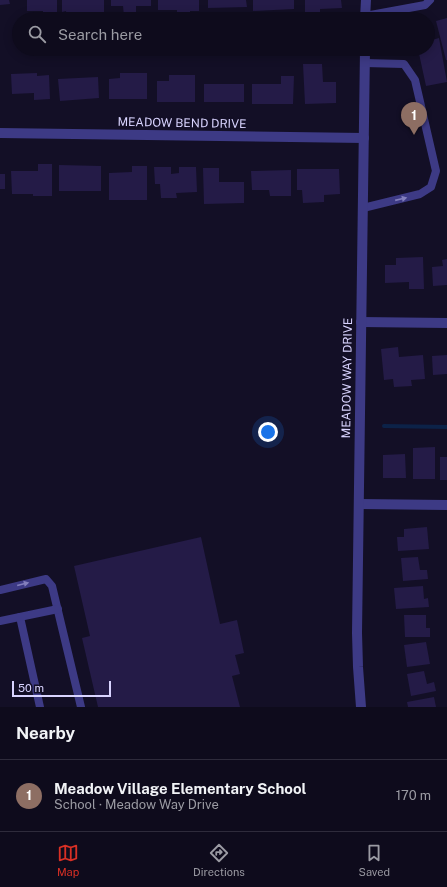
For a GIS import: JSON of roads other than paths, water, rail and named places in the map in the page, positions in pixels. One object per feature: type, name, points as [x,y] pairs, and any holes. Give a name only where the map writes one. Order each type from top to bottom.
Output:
[{"type":"street","points":[[365,12],[366,0]]},
{"type":"street","name":"MEADOW WAY DRIVE","points":[[361,707],[357,633],[365,56]]},
{"type":"street","name":"MEADOW BEND DRIVE","points":[[0,133],[364,138]]},
{"type":"street","points":[[361,322],[447,323]]},
{"type":"street","points":[[359,504],[447,505]]},
{"type":"lane","points":[[391,12],[425,4],[430,0]]},
{"type":"lane","points":[[363,208],[420,194],[431,187],[436,171],[415,80],[404,64],[365,63]]},
{"type":"lane","points":[[0,590],[46,579],[52,586],[81,707]]},
{"type":"lane","points":[[0,621],[58,609]]},
{"type":"lane","points":[[20,617],[40,707]]},
{"type":"waterway","points":[[384,426],[447,427]]},
{"type":"place","name":"Meadow Village Elementary School","points":[[414,135]]}]
